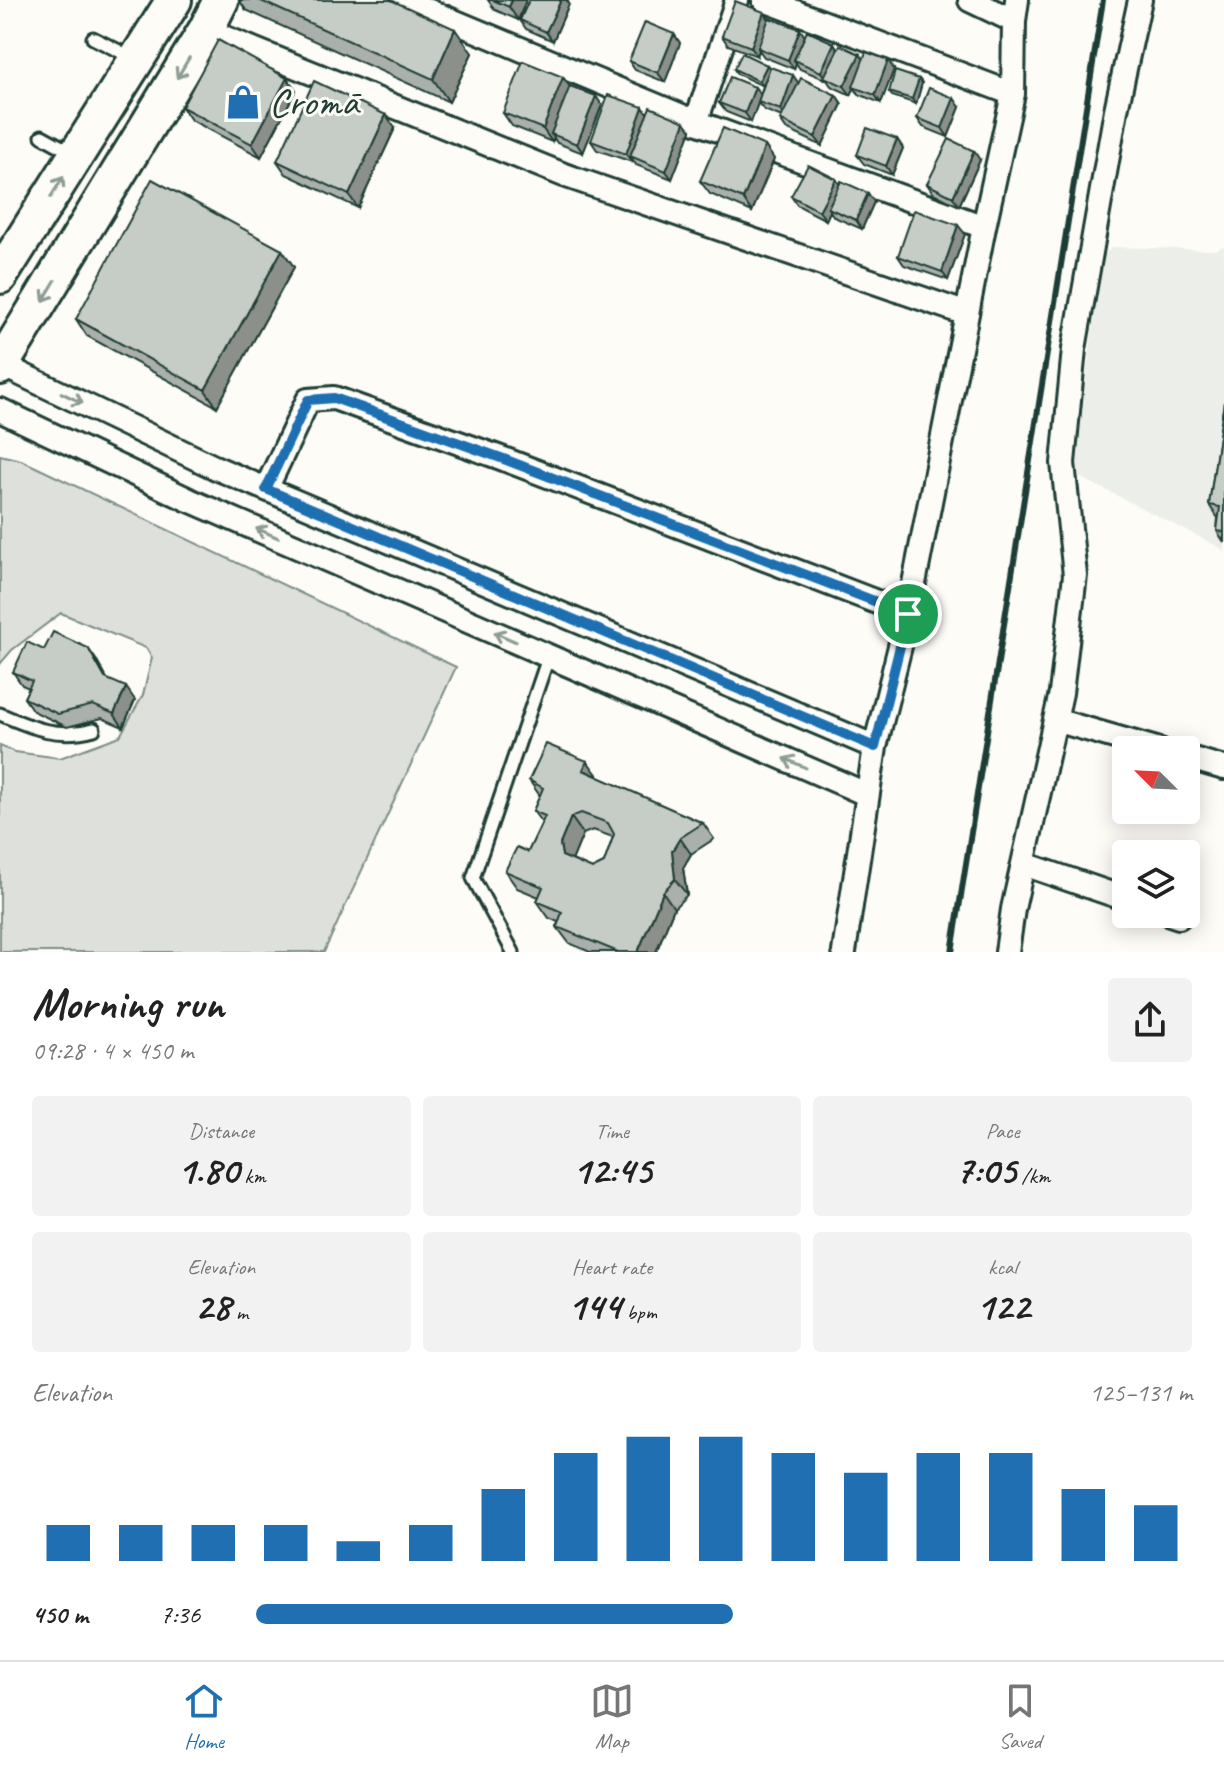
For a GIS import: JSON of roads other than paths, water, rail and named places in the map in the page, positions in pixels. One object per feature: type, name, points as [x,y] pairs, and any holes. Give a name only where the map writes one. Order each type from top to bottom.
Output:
[{"type":"main road","points":[[0,276],[174,0]]},
{"type":"main road","points":[[1,365],[214,15]]},
{"type":"street","points":[[403,0],[696,122],[984,227]]},
{"type":"street","points":[[696,122],[737,0]]},
{"type":"street","points":[[764,0],[1013,94]]},
{"type":"street","points":[[844,952],[875,747],[908,614],[1013,94],[1016,10],[970,0]]},
{"type":"street","points":[[1007,952],[1013,909],[1055,720],[1075,575],[1063,463],[1074,349],[1116,110],[1140,0]]},
{"type":"street","points":[[214,15],[564,175],[967,314]]},
{"type":"street","points":[[1,365],[266,489],[875,747]]},
{"type":"street","points":[[266,489],[308,400],[334,398],[908,614]]},
{"type":"street","points":[[6,418],[866,794]]},
{"type":"street","points":[[1055,720],[1112,736]]},
{"type":"street","points":[[1200,761],[1224,768]]},
{"type":"street","points":[[1024,864],[1112,894]]},
{"type":"lane","points":[[93,38],[137,60]]},
{"type":"lane","points":[[42,136],[77,155]]},
{"type":"lane","points":[[513,952],[473,878],[549,655]]},
{"type":"lane","points":[[0,714],[43,732],[76,733],[94,729]]},
{"type":"railway","points":[[952,952],[1103,0]]},
{"type":"place","name":"Cromā","points":[[243,102]]}]
